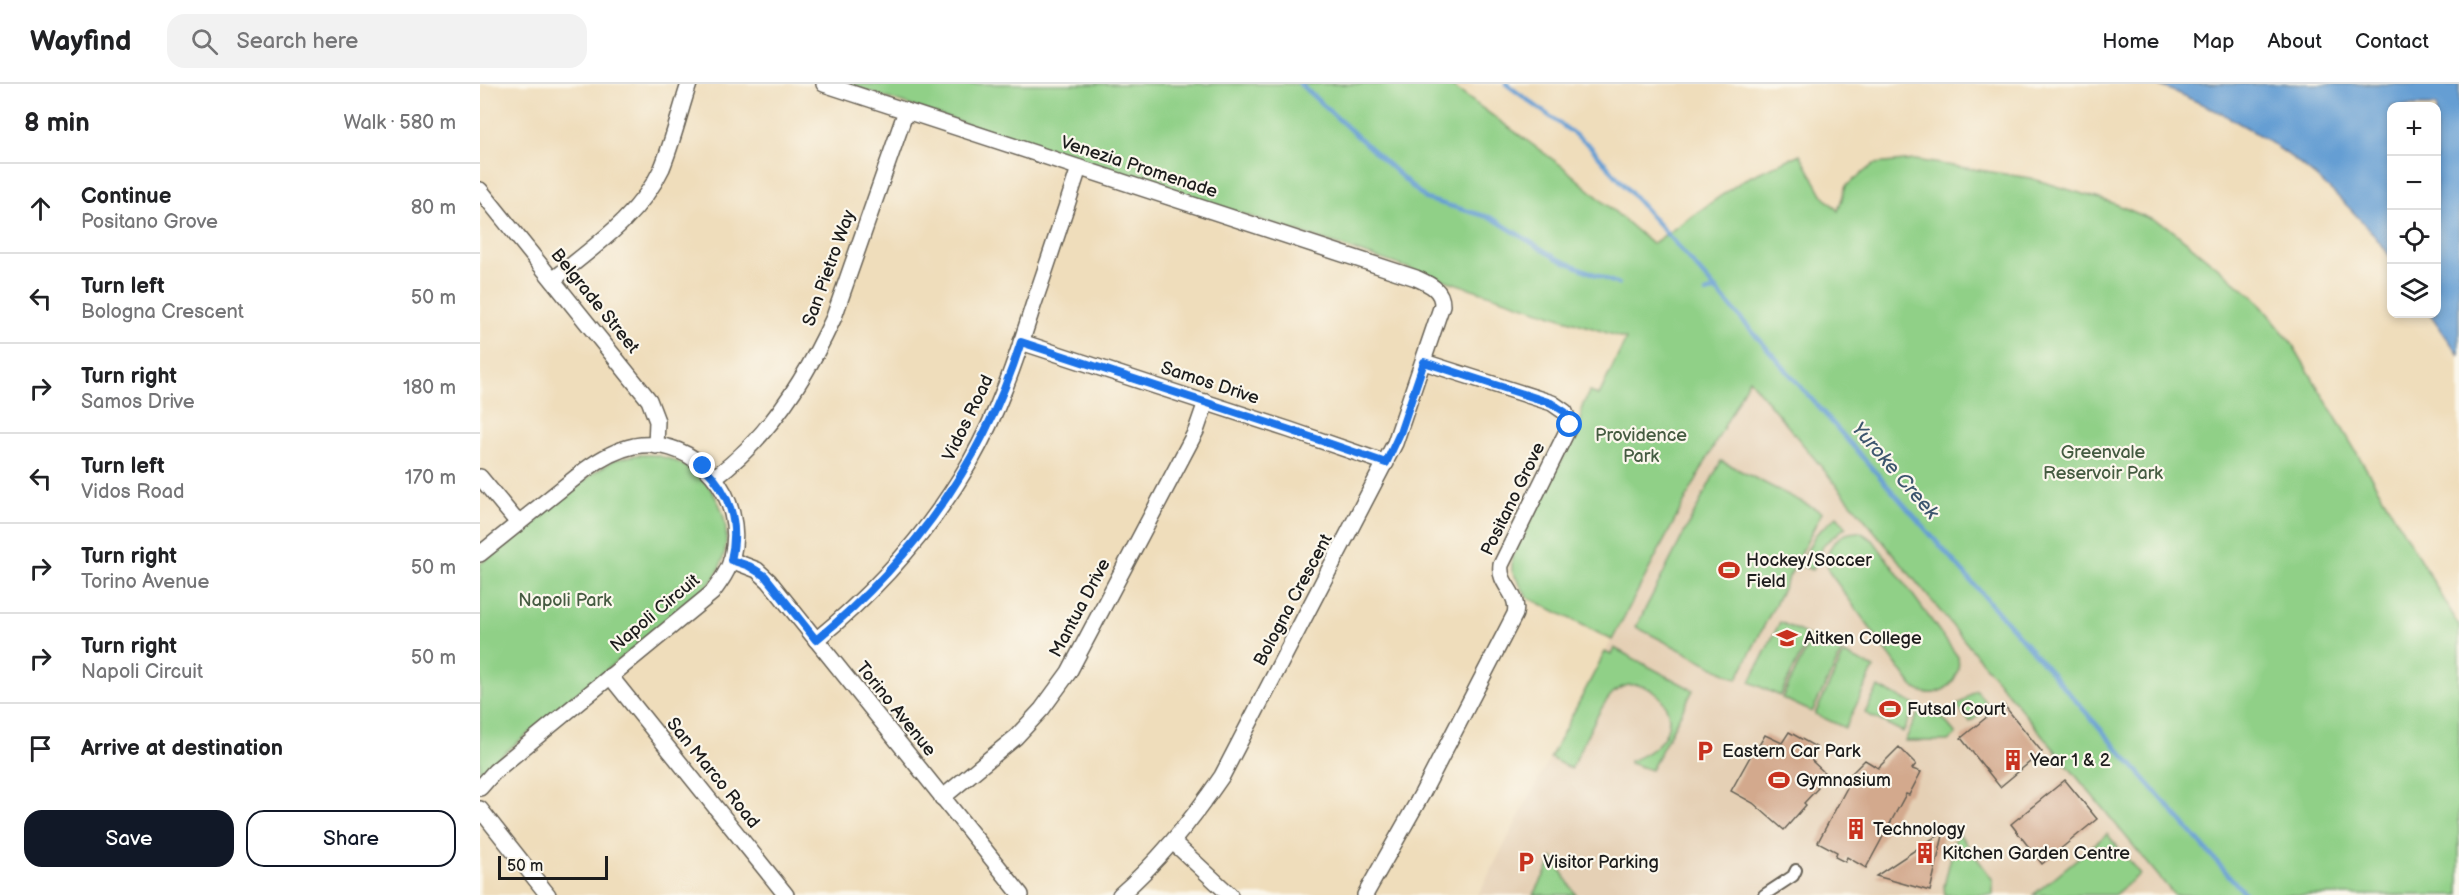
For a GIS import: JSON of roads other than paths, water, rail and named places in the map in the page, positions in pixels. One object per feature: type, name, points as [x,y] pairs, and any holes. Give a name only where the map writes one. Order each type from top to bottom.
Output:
[{"type":"street","points":[[553,280],[626,220],[652,186],[662,166],[689,84]]},
{"type":"street","name":"Venezia Promenade","points":[[824,84],[1416,278],[1428,283],[1438,292]]},
{"type":"street","name":"San Pietro Way","points":[[715,477],[735,462],[777,414],[821,345],[834,317],[906,111]]},
{"type":"street","name":"Vidos Road","points":[[816,640],[897,564],[930,524],[975,451],[1011,375],[1079,168]]},
{"type":"street","name":"Belgrade Street","points":[[480,190],[649,400],[657,421],[656,446]]},
{"type":"street","name":"Bologna Crescent","points":[[1120,895],[1173,843],[1196,815],[1222,776],[1400,433],[1442,306],[1438,292]]},
{"type":"street","name":"Samos Drive","points":[[1021,342],[1386,463]]},
{"type":"street","name":"Positano Grove","points":[[1365,895],[1422,794],[1515,614],[1516,600],[1502,580],[1501,565],[1570,425],[1565,412],[1551,403],[1424,362]]},
{"type":"street","name":"Mantua Drive","points":[[942,798],[1016,737],[1042,708],[1069,672],[1196,431],[1206,402]]},
{"type":"street","name":"Napoli Circuit","points":[[480,554],[602,458],[635,446],[656,446],[686,454],[700,463],[715,477],[727,496],[735,523],[731,560],[722,580],[705,599],[495,771],[480,788]]},
{"type":"street","points":[[480,477],[518,523]]},
{"type":"street","name":"Torino Avenue","points":[[731,560],[749,566],[765,576],[1021,895]]},
{"type":"street","name":"San Marco Road","points":[[610,676],[786,895]]},
{"type":"street","points":[[480,809],[548,895]]},
{"type":"street","points":[[1173,843],[1230,895]]},
{"type":"street","points":[[1764,895],[1793,876],[1796,870]]},
{"type":"water","points":[[2157,84],[2459,84],[2459,355],[2433,318],[2441,318],[2441,102],[2387,102],[2387,253],[2357,217],[2318,178],[2251,130]]},
{"type":"waterway","points":[[1300,84],[1426,199],[1492,218],[1556,258],[1618,284]]},
{"type":"waterway","name":"Yuroke Creek","points":[[1506,84],[1589,145],[2246,895]]},
{"type":"waterway","points":[[1706,293],[1716,290]]},
{"type":"place","name":"Hockey/Soccer Field","points":[[1729,570]]},
{"type":"place","name":"Aitken College","points":[[1787,638]]},
{"type":"place","name":"Futsal Court","points":[[1890,709]]},
{"type":"place","name":"Eastern Car Park","points":[[1705,751]]},
{"type":"place","name":"Year 1 & 2","points":[[2013,760]]},
{"type":"place","name":"Gymnasium","points":[[1779,780]]},
{"type":"place","name":"Technology","points":[[1856,829]]},
{"type":"place","name":"Kitchen Garden Centre","points":[[1925,853]]},
{"type":"place","name":"Visitor Parking","points":[[1526,862]]},
{"type":"park label","name":"Providence Park","points":[[1641,445]]},
{"type":"park label","name":"Greenvale Reservoir Park","points":[[2103,462]]},
{"type":"park label","name":"Napoli Park","points":[[565,600]]}]
